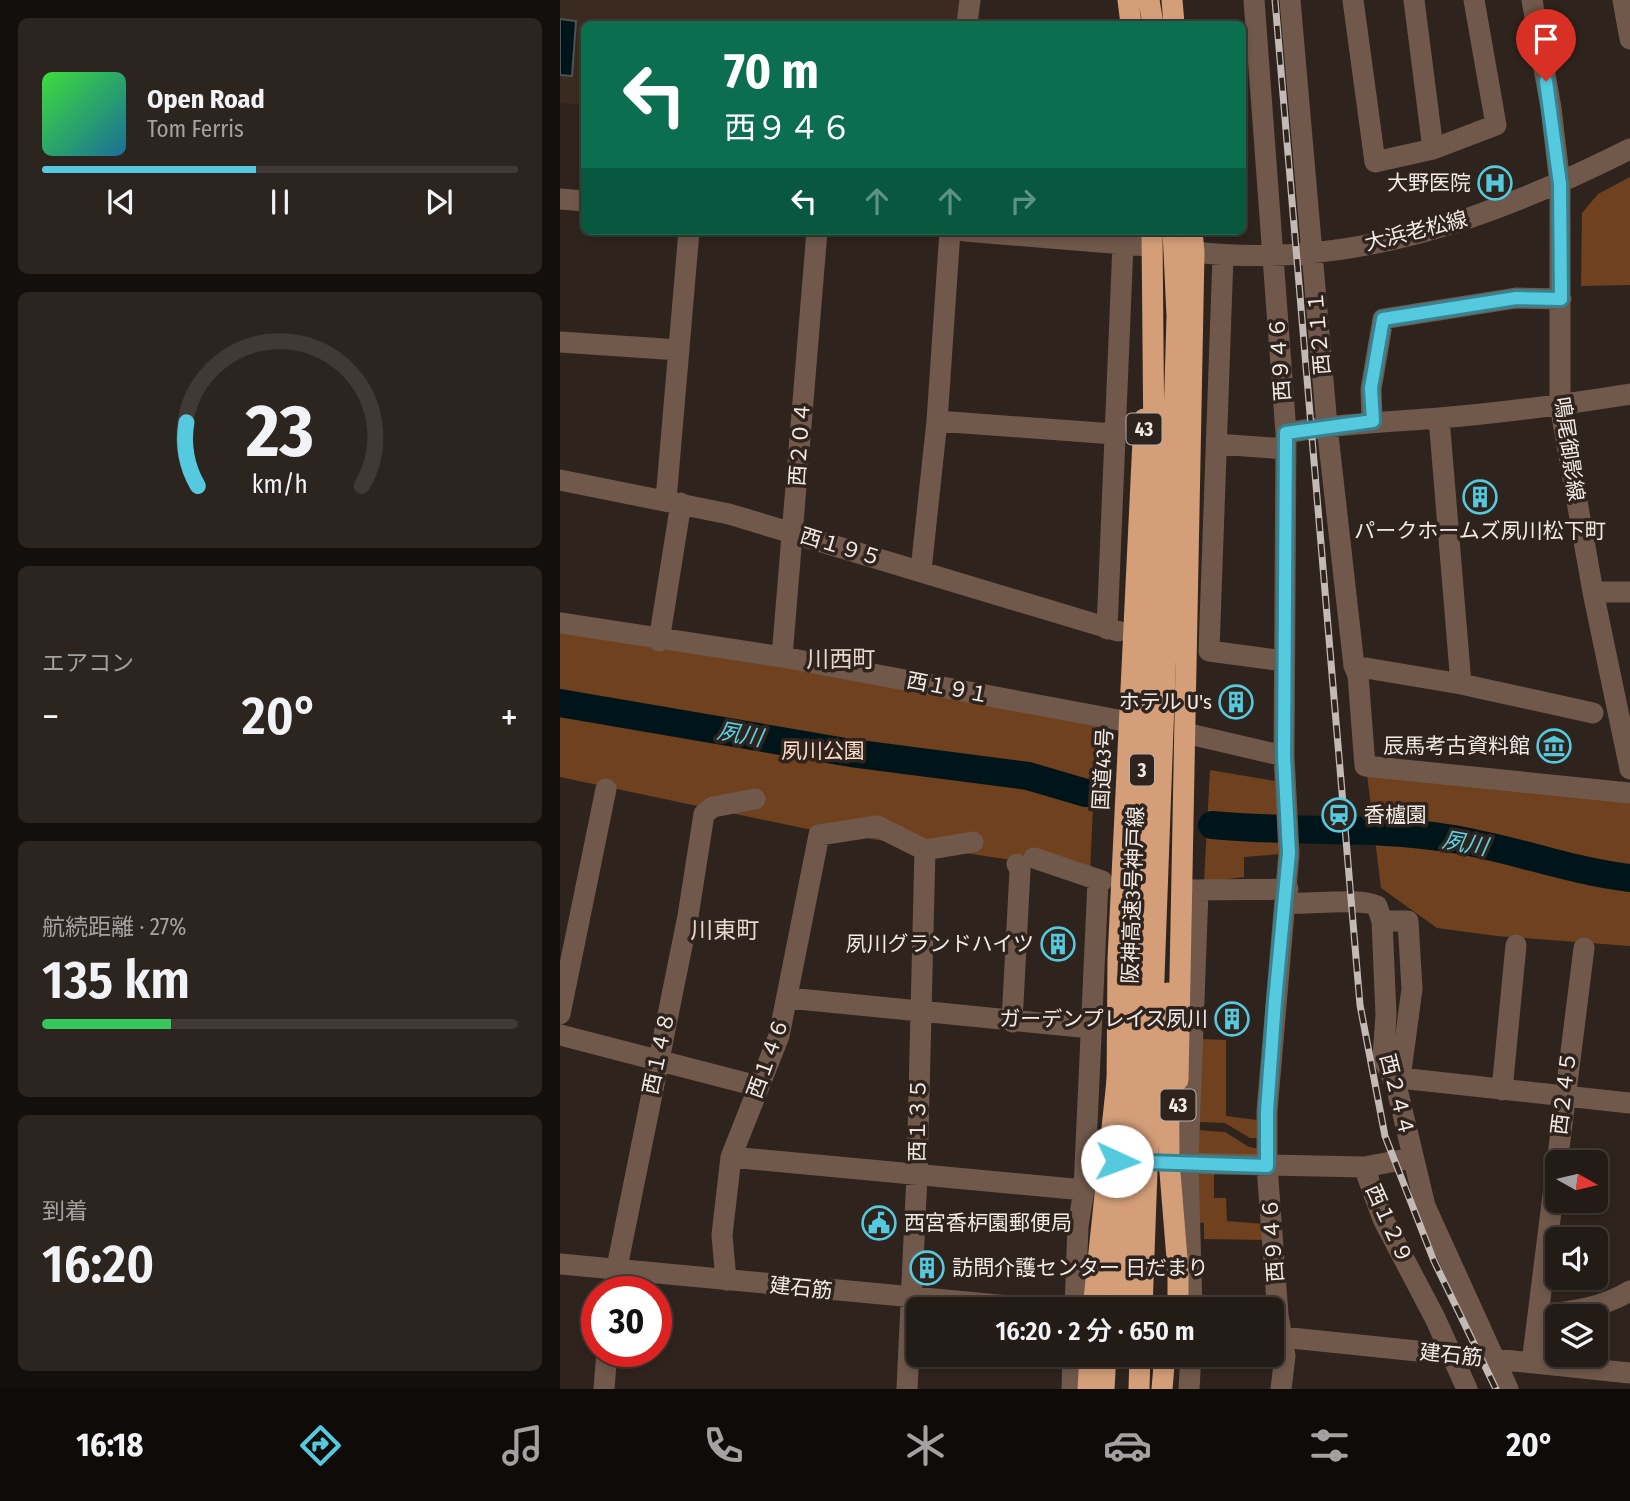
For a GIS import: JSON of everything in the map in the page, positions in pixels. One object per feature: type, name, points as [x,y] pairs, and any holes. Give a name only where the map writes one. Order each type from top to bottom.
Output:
[{"type":"highway","points":[[1126,0],[1129,21]]},
{"type":"highway","points":[[1149,0],[1163,21]]},
{"type":"highway","points":[[1165,0],[1165,21]]},
{"type":"highway","points":[[1166,21],[1172,0]]},
{"type":"highway","name":"阪神高速3号神戸線","points":[[1142,1297],[1177,316],[1173,235]]},
{"type":"highway","points":[[1173,453],[1188,372],[1185,235]]},
{"type":"highway","name":"43","points":[[1169,1297],[1182,1163],[1200,735],[1192,235]]},
{"type":"highway","name":"阪神高速3号神戸線","points":[[1121,1297],[1154,452],[1149,236]]},
{"type":"highway","name":"国道43号","points":[[1110,1297],[1117,1161],[1118,959],[1143,449],[1149,236]]},
{"type":"highway","points":[[1157,918],[1168,985],[1168,1160],[1178,1297]]},
{"type":"highway","points":[[1094,1297],[1106,1160],[1136,925]]},
{"type":"highway","points":[[1088,1389],[1089,1367]]},
{"type":"highway","points":[[1104,1389],[1105,1367]]},
{"type":"highway","points":[[1118,1389],[1119,1367]]},
{"type":"highway","points":[[1139,1389],[1140,1367]]},
{"type":"highway","points":[[1162,1389],[1164,1367]]},
{"type":"highway","points":[[1176,1389],[1177,1367]]},
{"type":"street","points":[[967,21],[970,0]]},
{"type":"street","name":"西９４６","points":[[1254,0],[1285,441],[1284,756],[1289,853],[1287,896],[1276,973],[1267,1111],[1267,1166],[1275,1297]]},
{"type":"street","name":"西２１１","points":[[1290,0],[1327,426],[1365,765],[1630,793]]},
{"type":"street","points":[[1353,0],[1375,162],[1433,149],[1496,125],[1474,0]]},
{"type":"street","points":[[1414,0],[1433,149]]},
{"type":"street","name":"鳴尾御影線","points":[[1532,0],[1551,108],[1560,184],[1560,405],[1593,592],[1630,769]]},
{"type":"street","points":[[1623,0],[1630,39]]},
{"type":"street","name":"大浜老松線","points":[[1194,253],[1273,258],[1311,254],[1444,228],[1560,184],[1630,149]]},
{"type":"street","points":[[560,199],[581,201]]},
{"type":"street","points":[[660,639],[673,502],[679,350],[689,235]]},
{"type":"street","name":"西２０４","points":[[784,660],[817,235]]},
{"type":"street","points":[[922,570],[937,421],[950,235]]},
{"type":"street","points":[[1014,235],[1123,244],[1149,236]]},
{"type":"street","points":[[937,421],[1114,434],[1123,244]]},
{"type":"street","points":[[1223,256],[1209,651],[1284,661]]},
{"type":"street","points":[[1373,421],[1371,388],[1383,319],[1516,298],[1561,299]]},
{"type":"street","points":[[560,342],[679,350]]},
{"type":"street","points":[[1217,444],[1285,441],[1327,426],[1439,418],[1560,405],[1630,394]]},
{"type":"street","points":[[1439,418],[1461,684]]},
{"type":"street","name":"西１９５","points":[[560,480],[673,502],[793,532],[1112,630],[1114,434]]},
{"type":"street","points":[[1593,592],[1630,592]]},
{"type":"street","name":"西１９１","points":[[560,623],[1129,722]]},
{"type":"street","points":[[1356,671],[1461,684],[1593,713]]},
{"type":"street","points":[[1200,735],[1284,756]]},
{"type":"street","points":[[560,1014],[606,789]]},
{"type":"street","name":"西１４８","points":[[614,1276],[688,916],[704,814],[713,807],[755,799]]},
{"type":"street","name":"西１４６","points":[[726,1280],[722,1235],[731,1157],[779,1036],[789,998],[819,835],[877,826],[925,850]]},
{"type":"street","points":[[925,850],[973,842]]},
{"type":"street","name":"西１３５","points":[[910,1297],[917,1175],[925,850]]},
{"type":"street","points":[[1012,1021],[1020,870],[1025,861],[1100,881],[1084,1190],[1078,1226],[1075,1297]]},
{"type":"street","points":[[1191,1297],[1182,1163],[1195,891],[1287,896]]},
{"type":"street","name":"西２４４","points":[[1287,896],[1310,905],[1370,902],[1377,906],[1382,921],[1386,1015],[1383,1058],[1398,1082],[1412,1158],[1425,1206],[1508,1389]]},
{"type":"street","points":[[1502,1090],[1516,945]]},
{"type":"street","name":"西２４５","points":[[1532,1363],[1563,1097],[1584,948]]},
{"type":"street","points":[[789,998],[920,1014],[1091,1028]]},
{"type":"street","points":[[560,1035],[757,1086]]},
{"type":"street","points":[[1398,1082],[1630,1103]]},
{"type":"street","points":[[731,1157],[1084,1190]]},
{"type":"street","points":[[1364,1167],[1412,1158]]},
{"type":"street","name":"西１２９","points":[[1117,1161],[1364,1167],[1383,1219],[1435,1318],[1467,1389]]},
{"type":"street","name":"建石筋","points":[[560,1264],[597,1276]]},
{"type":"street","name":"建石筋","points":[[672,1280],[726,1280],[906,1298]]},
{"type":"street","points":[[1539,1315],[1572,1312],[1609,1303],[1630,1291]]},
{"type":"street","name":"建石筋","points":[[1284,1337],[1630,1373]]},
{"type":"street","points":[[604,1389],[606,1367]]},
{"type":"street","name":"西１３５","points":[[907,1389],[908,1367]]},
{"type":"street","points":[[1072,1389],[1073,1367]]},
{"type":"street","points":[[1189,1389],[1190,1367]]},
{"type":"street","name":"西９４６","points":[[1281,1389],[1284,1367]]},
{"type":"shaded area","points":[[560,0],[962,0],[960,21],[581,21],[581,105],[560,103]]},
{"type":"shaded area","points":[[560,19],[576,21],[572,76],[560,75]]},
{"type":"green space","points":[[1630,177],[1630,285],[1581,286],[1582,213],[1598,194]]},
{"type":"green space","name":"夙川公園","points":[[560,628],[1097,723],[1090,872],[812,830],[560,777]]},
{"type":"green space","points":[[1210,770],[1275,781],[1280,854],[1244,857],[1244,877],[1204,882]]},
{"type":"green space","points":[[1367,774],[1630,796],[1630,946],[1497,936],[1437,928],[1381,888]]},
{"type":"green space","points":[[1202,1039],[1226,1040],[1226,1116],[1257,1120],[1258,1138],[1250,1138],[1225,1123],[1200,1122]]},
{"type":"green space","points":[[1197,1130],[1225,1132],[1249,1147],[1261,1149],[1260,1158],[1197,1157]]},
{"type":"green space","points":[[1196,1172],[1214,1172],[1214,1198],[1226,1198],[1227,1221],[1264,1224],[1264,1240],[1204,1239],[1204,1223],[1198,1222]]},
{"type":"waterway","name":"夙川","points":[[560,703],[851,753],[1028,776],[1086,793]]},
{"type":"waterway","name":"夙川","points":[[1212,825],[1418,834],[1470,842],[1584,870],[1630,878]]},
{"type":"railway","points":[[1275,0],[1360,1005],[1385,1136],[1434,1261],[1496,1389]]},
{"type":"place","name":"大野医院","points":[[1495,183]]},
{"type":"place","name":"パークホームズ夙川松下町","points":[[1480,497]]},
{"type":"place","name":"ホテル U's","points":[[1236,702]]},
{"type":"place","name":"辰馬考古資料館","points":[[1554,746]]},
{"type":"place","name":"香櫨園","points":[[1339,815]]},
{"type":"place","name":"夙川グランドハイツ","points":[[1058,944]]},
{"type":"place","name":"ガーデンプレイス夙川","points":[[1232,1019]]},
{"type":"place","name":"西宮香枦園郵便局","points":[[879,1223]]},
{"type":"place","name":"訪問介護センター 日だまり","points":[[927,1268]]},
{"type":"district","name":"川西町","points":[[841,659]]},
{"type":"district","name":"川東町","points":[[725,930]]},
{"type":"route","points":[[1117,1161],[1267,1166],[1267,1111],[1276,973],[1289,853],[1284,756],[1286,433],[1373,421],[1371,388],[1383,319],[1516,298],[1561,299],[1560,184],[1546,81]]}]
